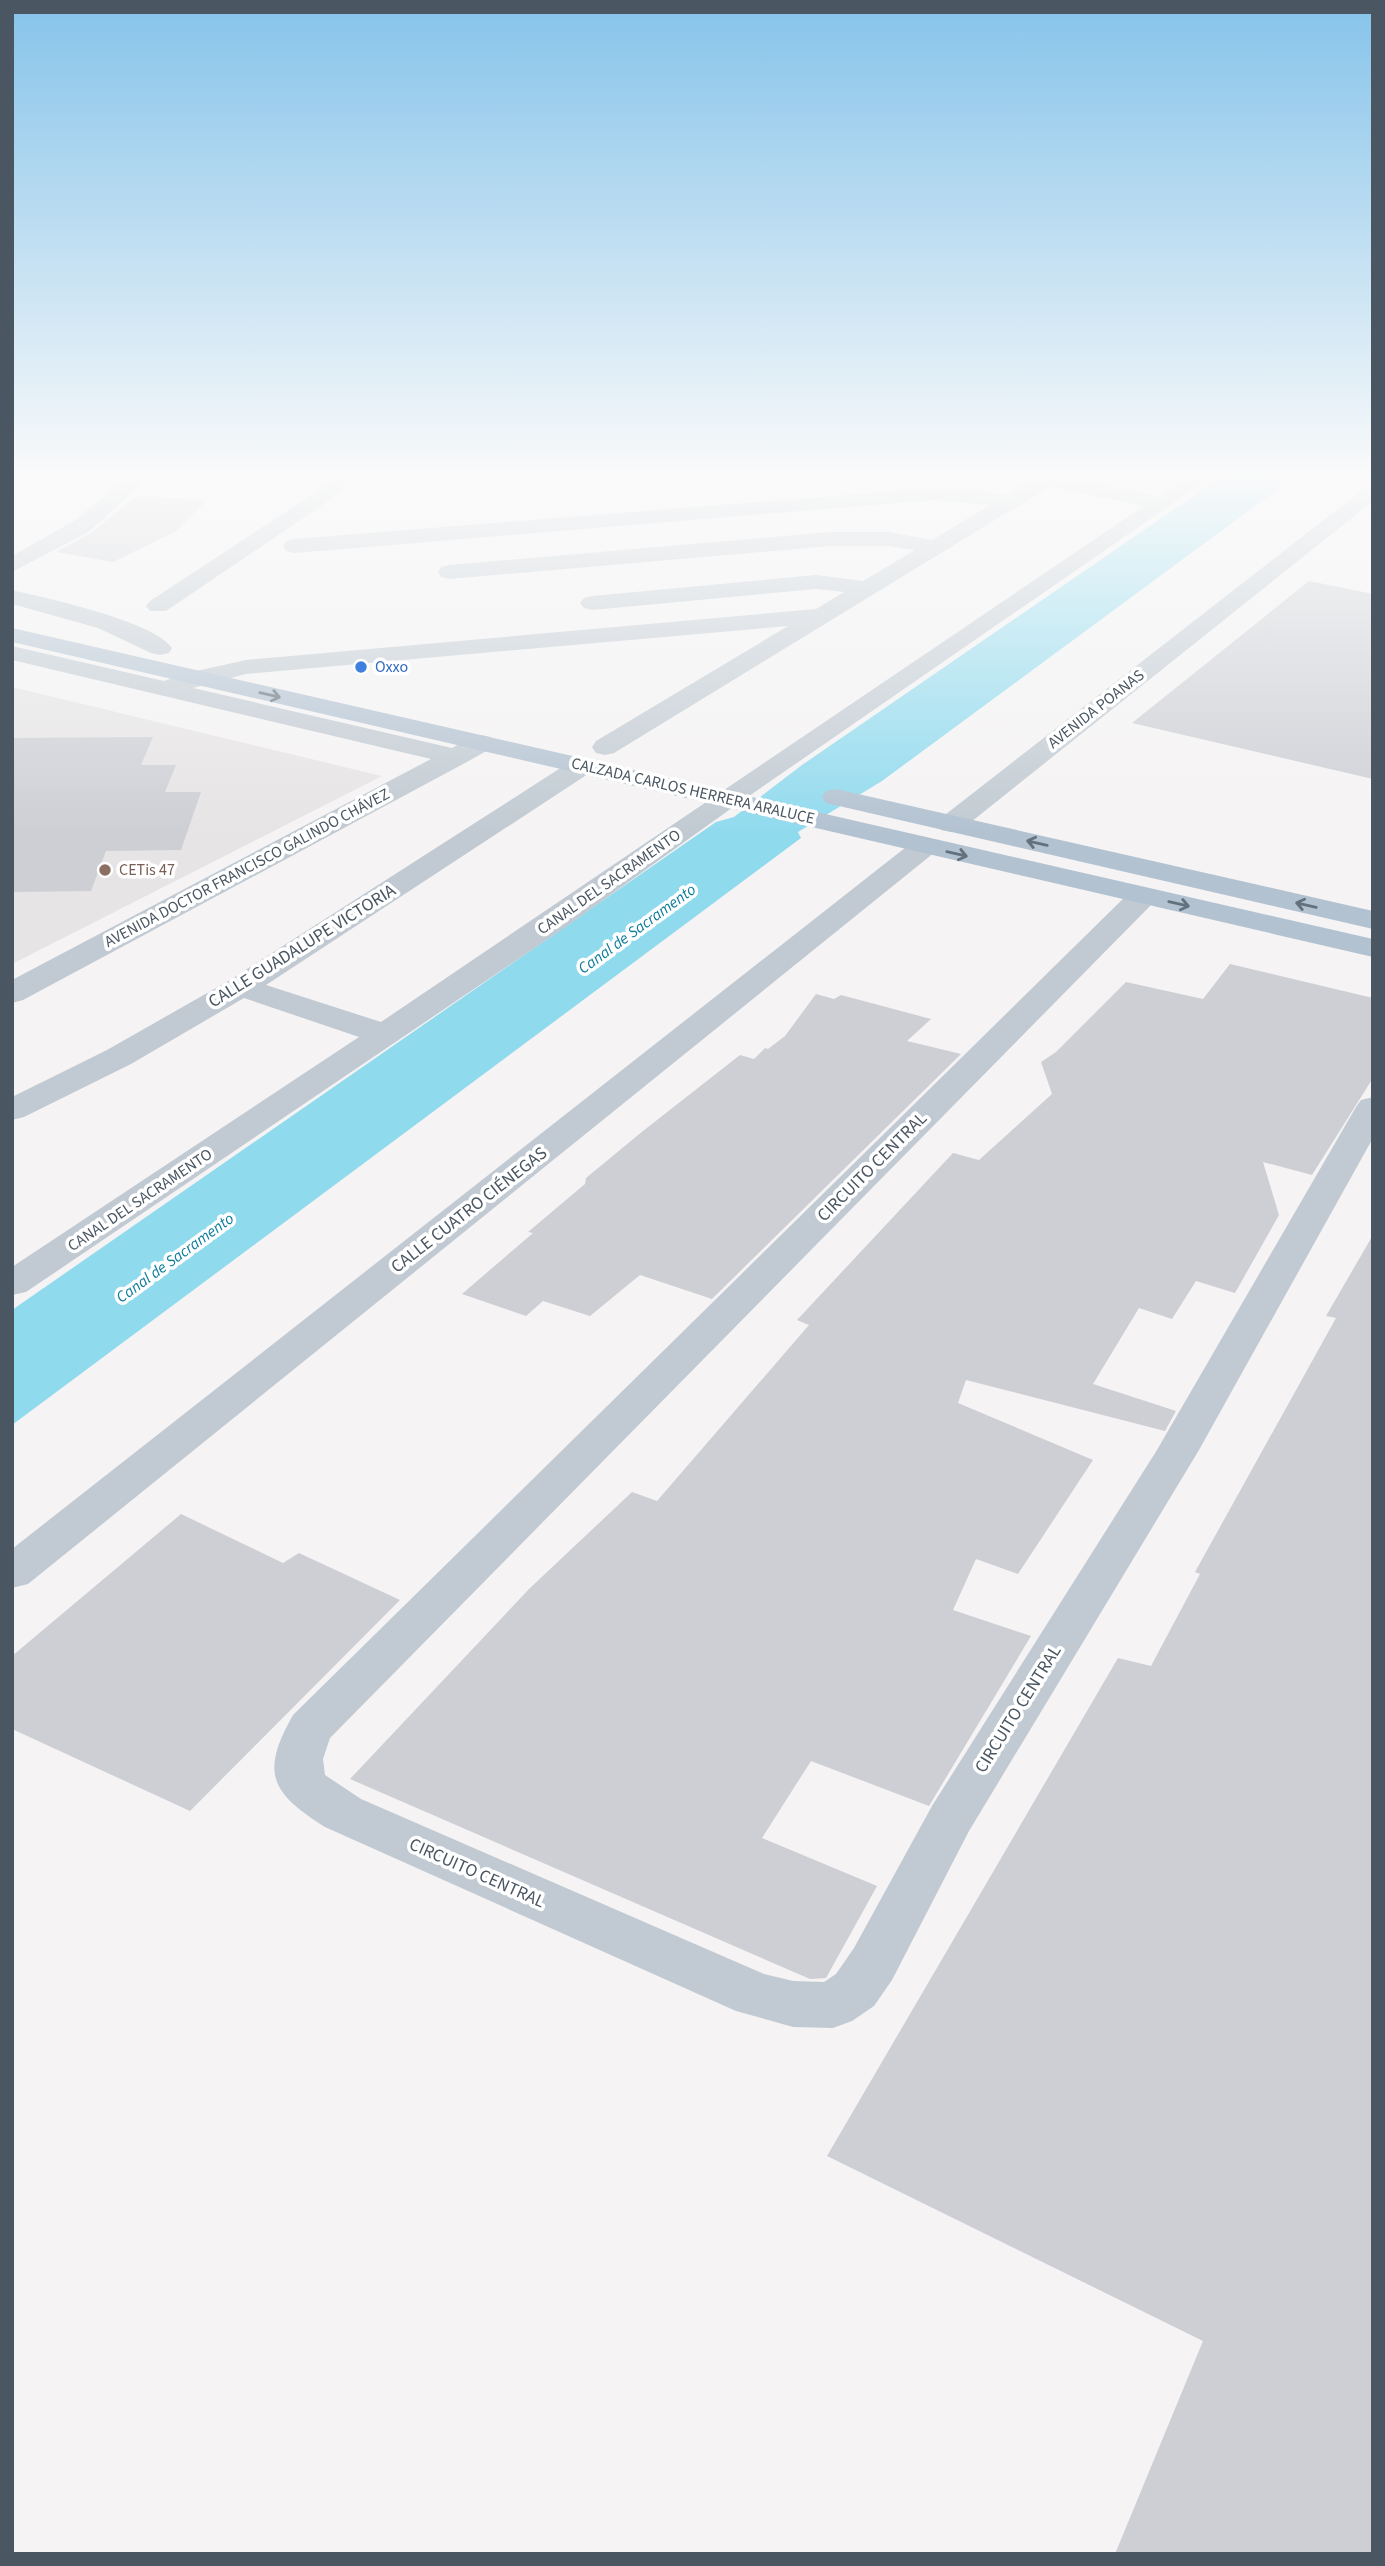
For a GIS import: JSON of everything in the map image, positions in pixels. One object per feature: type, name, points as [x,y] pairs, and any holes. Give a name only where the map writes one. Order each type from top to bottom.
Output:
[{"type":"main road","name":"CALZADA CARLOS HERRERA ARALUCE","points":[[12,615],[246,667],[593,757],[721,785],[843,826],[1079,853],[1373,920]]},
{"type":"main road","name":"CALZADA CARLOS HERRERA ARALUCE","points":[[12,635],[196,678],[469,750],[593,757],[721,785]]},
{"type":"main road","name":"CALZADA CARLOS HERRERA ARALUCE","points":[[779,785],[871,806],[938,835],[1057,876],[1373,948]]},
{"type":"main road","points":[[1057,876],[1079,853]]},
{"type":"street","points":[[158,606],[175,595]]},
{"type":"street","points":[[587,595],[616,634]]},
{"type":"street","points":[[592,603],[680,595]]},
{"type":"street","name":"CALLE GUADALUPE VICTORIA","points":[[12,1110],[119,1057],[241,987],[593,757],[855,595]]},
{"type":"street","name":"CANAL DEL SACRAMENTO","points":[[12,1284],[559,918],[721,785],[779,785],[1037,595]]},
{"type":"street","name":"AVENIDA POANAS","points":[[938,835],[1244,595]]},
{"type":"street","points":[[12,597],[108,622],[160,648]]},
{"type":"street","points":[[166,689],[196,678],[246,667],[820,616]]},
{"type":"street","points":[[12,653],[166,689],[469,750]]},
{"type":"street","name":"AVENIDA DOCTOR FRANCISCO GALINDO CHÁVEZ","points":[[12,993],[469,750]]},
{"type":"street","name":"CALLE CUATRO CIÉNEGAS","points":[[12,1573],[938,835]]},
{"type":"street","name":"CIRCUITO CENTRAL","points":[[1143,896],[310,1728],[300,1747],[297,1771],[307,1791],[368,1824],[755,1995],[793,2004],[833,2005],[855,1990],[873,1964],[950,1819],[1178,1450],[1373,1107]]},
{"type":"street","points":[[241,987],[387,1035]]},
{"type":"shaded area","name":"CETis 47","points":[[12,687],[382,776],[12,964]]},
{"type":"water","name":"Canal de Sacramento","points":[[1050,595],[1135,595],[882,781],[798,832],[801,838],[12,1425],[12,1310],[716,822],[734,817],[802,765]]},
{"type":"building","points":[[1292,595],[1373,595],[1373,779],[1132,723]]},
{"type":"building","points":[[153,737],[141,765],[176,765],[165,792],[201,792],[181,850],[106,851],[91,891],[12,892],[12,738]]},
{"type":"building","points":[[1230,964],[1373,998],[1373,1078],[1312,1175],[1263,1162],[1279,1215],[1235,1293],[1196,1281],[1172,1319],[1139,1308],[1093,1384],[1176,1411],[1165,1431],[966,1380],[958,1403],[1093,1460],[1018,1574],[976,1559],[953,1610],[1031,1636],[929,1806],[811,1761],[762,1838],[877,1886],[826,1978],[810,1979],[350,1779],[529,1589],[632,1492],[657,1501],[809,1325],[797,1320],[953,1153],[979,1160],[1052,1094],[1041,1062],[1056,1052],[1126,982],[1203,999]]},
{"type":"building","points":[[816,994],[834,999],[841,995],[931,1019],[907,1041],[961,1054],[712,1299],[640,1275],[590,1316],[543,1301],[526,1316],[462,1294],[533,1233],[528,1232],[585,1184],[586,1178],[643,1131],[740,1055],[754,1059],[765,1048],[768,1049],[785,1036]]},
{"type":"building","points":[[1373,1235],[1373,2554],[1115,2554],[1203,2341],[827,2156],[1118,1658],[1151,1666],[1200,1574],[1195,1572],[1336,1318],[1326,1316]]},
{"type":"building","points":[[181,1514],[283,1563],[299,1553],[400,1600],[190,1811],[12,1729],[12,1656]]},
{"type":"place","name":"Oxxo","points":[[361,667]]},
{"type":"place","name":"CETis 47","points":[[105,870]]}]
